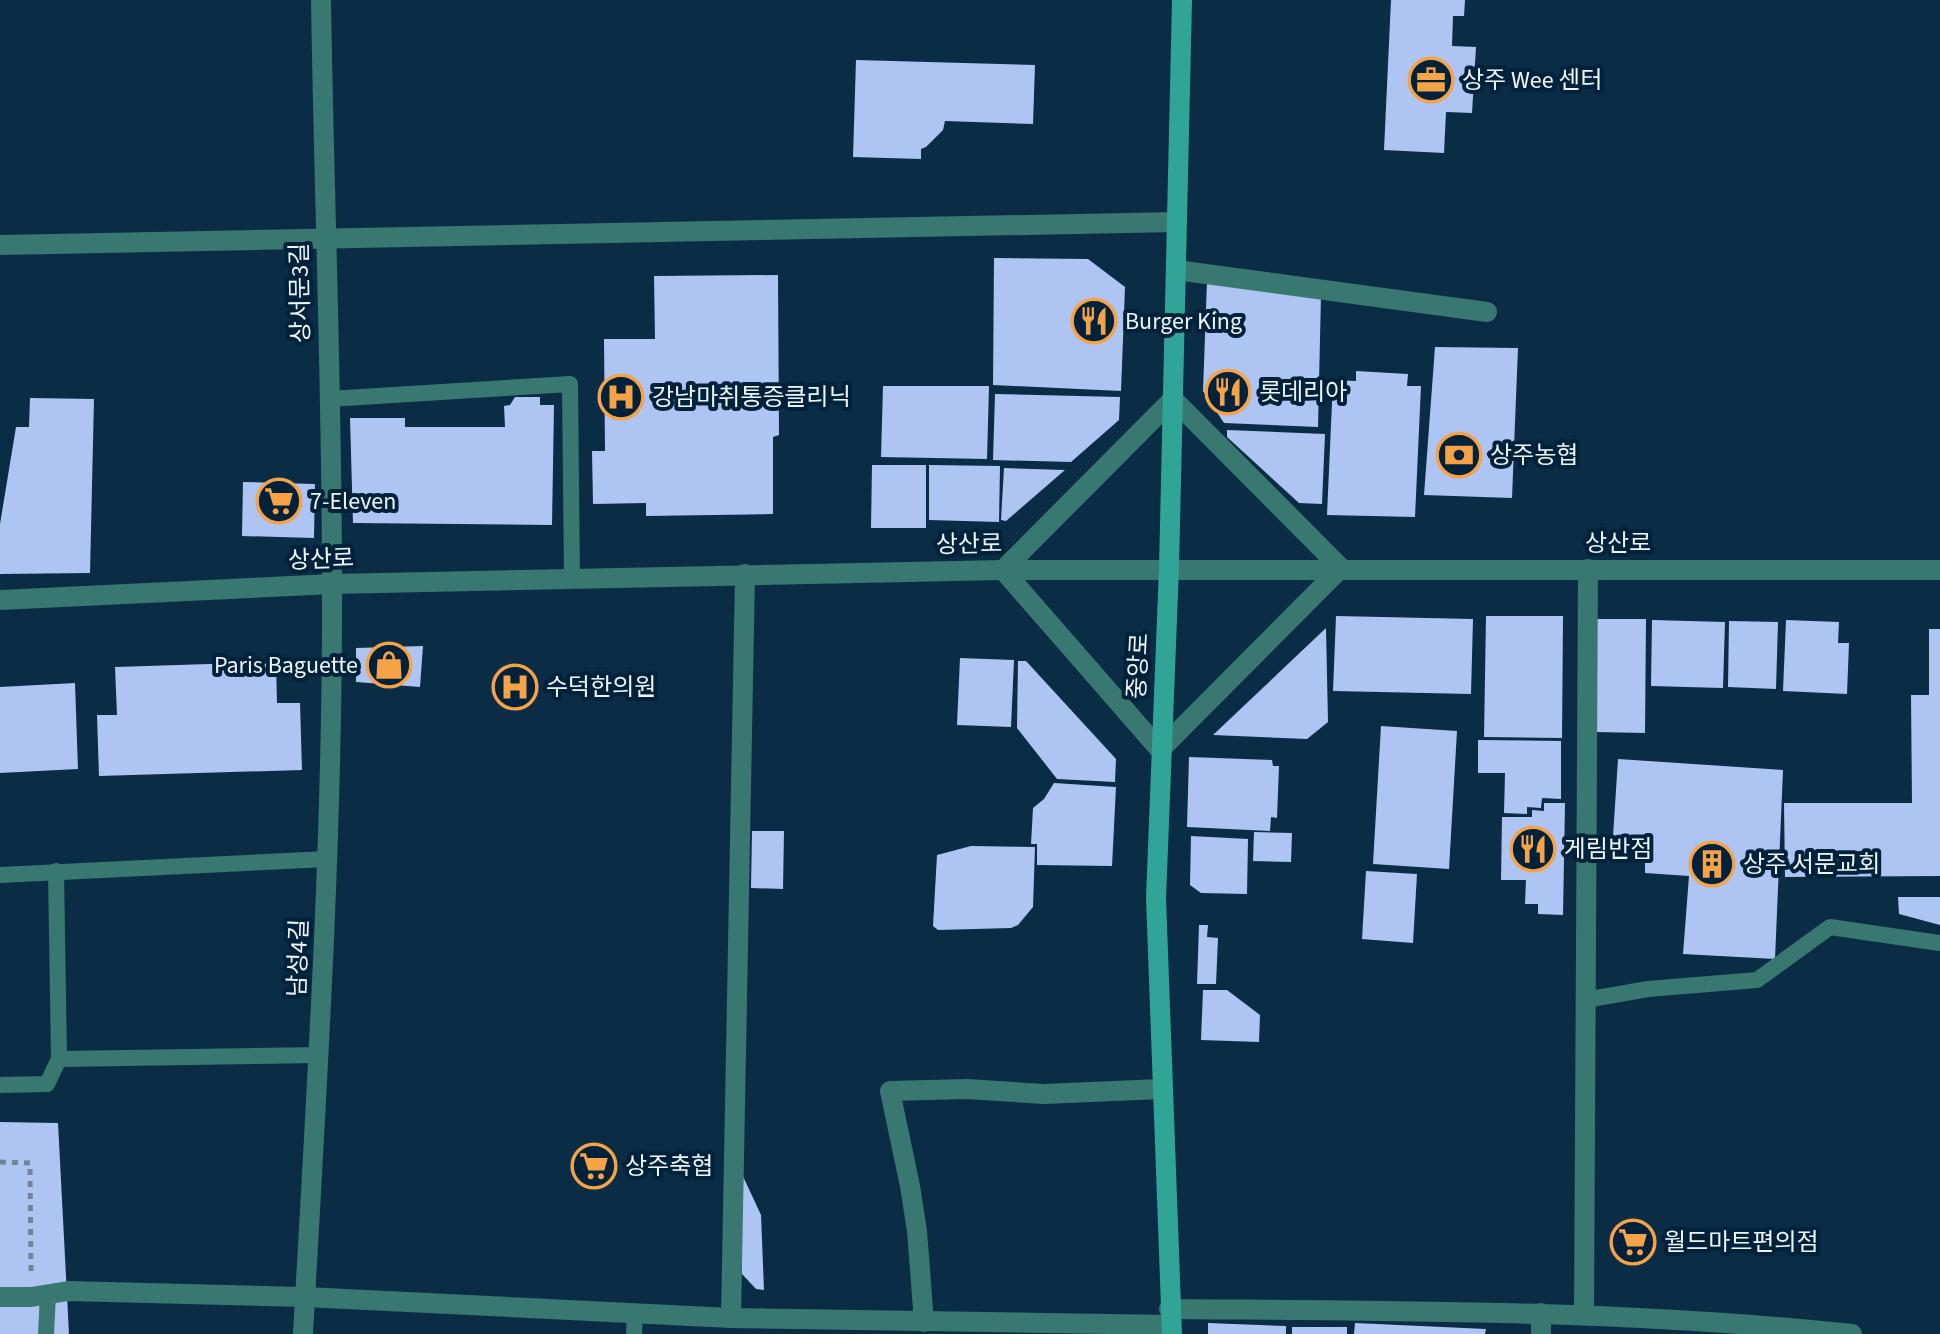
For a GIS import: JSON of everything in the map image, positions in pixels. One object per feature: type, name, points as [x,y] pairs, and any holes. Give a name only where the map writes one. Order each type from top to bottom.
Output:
[{"type":"main road","name":"중앙로","points":[[1171,1323],[1156,898],[1169,568],[1182,0]]},
{"type":"street","name":"상서문3길","points":[[321,0],[332,584]]},
{"type":"street","points":[[0,245],[1177,222]]},
{"type":"street","points":[[1176,270],[1487,312]]},
{"type":"street","points":[[1173,399],[1341,568],[1160,750],[1003,570],[1173,399]]},
{"type":"street","points":[[1584,1315],[1588,569]]},
{"type":"street","name":"상산로","points":[[0,600],[332,584],[1003,570],[1940,570]]},
{"type":"street","points":[[731,1318],[745,574]]},
{"type":"street","name":"남성4길","points":[[303,1334],[320,1055],[332,584]]},
{"type":"street","points":[[916,1326],[915,1216],[890,1091],[967,1089],[1044,1094],[1161,1089]]},
{"type":"street","points":[[0,1297],[39,1296],[68,1291],[305,1297],[1017,1329],[1541,1313],[1741,1322],[1852,1334]]},
{"type":"street","points":[[1541,1313],[1541,1334]]},
{"type":"lane","points":[[329,399],[570,384],[572,578]]},
{"type":"lane","points":[[0,875],[327,859]]},
{"type":"lane","points":[[0,1085],[47,1084],[59,1059],[56,871]]},
{"type":"lane","points":[[1585,1000],[1648,989],[1757,980],[1830,927],[1940,943]]},
{"type":"lane","points":[[59,1059],[320,1055]]},
{"type":"lane","points":[[39,1296],[46,1334]]},
{"type":"lane","points":[[634,1334],[635,1313]]},
{"type":"path","points":[[0,1162],[30,1163],[39,1296]]},
{"type":"building","name":"상주 Wee 센터","points":[[1391,0],[1465,0],[1464,16],[1453,16],[1452,46],[1476,47],[1472,113],[1446,112],[1444,153],[1384,150]]},
{"type":"building","points":[[856,60],[1035,65],[1033,124],[945,121],[943,130],[921,149],[921,159],[853,157]]},
{"type":"building","points":[[994,258],[1088,259],[1125,287],[1121,391],[993,385]]},
{"type":"building","points":[[778,275],[779,435],[773,437],[773,514],[646,516],[646,503],[593,504],[592,451],[605,451],[604,339],[655,339],[654,276]]},
{"type":"building","points":[[1207,281],[1321,294],[1318,427],[1224,423],[1203,391]]},
{"type":"building","points":[[1435,347],[1518,348],[1512,498],[1424,495]]},
{"type":"building","points":[[1356,371],[1408,374],[1407,386],[1421,386],[1415,517],[1327,515],[1333,380],[1356,381]]},
{"type":"building","points":[[883,386],[989,386],[987,459],[881,457]]},
{"type":"building","points":[[995,394],[1120,397],[1119,420],[1071,462],[993,460]]},
{"type":"building","points":[[515,397],[540,397],[540,405],[554,405],[552,525],[353,523],[350,418],[405,418],[405,427],[505,427],[504,406],[510,405]]},
{"type":"building","points":[[30,398],[94,399],[90,573],[0,574],[0,524],[16,427],[29,427]]},
{"type":"building","points":[[1227,430],[1325,434],[1322,504],[1299,503],[1227,437]]},
{"type":"building","points":[[872,465],[926,465],[926,528],[871,528]]},
{"type":"building","points":[[929,465],[1000,466],[999,522],[929,520]]},
{"type":"building","points":[[1004,468],[1065,470],[1006,521],[1001,520]]},
{"type":"building","name":"7-Eleven","points":[[243,482],[315,484],[314,538],[242,536]]},
{"type":"building","points":[[1336,616],[1473,619],[1471,694],[1333,691]]},
{"type":"building","points":[[1486,616],[1563,616],[1562,738],[1484,737]]},
{"type":"building","points":[[1596,619],[1646,619],[1645,733],[1595,732]]},
{"type":"building","points":[[1652,620],[1725,622],[1723,688],[1651,686]]},
{"type":"building","points":[[1786,620],[1839,622],[1838,643],[1849,643],[1847,694],[1783,691]]},
{"type":"building","points":[[1729,621],[1778,622],[1776,689],[1728,687]]},
{"type":"building","points":[[1326,628],[1328,722],[1307,739],[1213,735]]},
{"type":"building","points":[[1929,629],[1940,629],[1940,876],[1785,877],[1784,803],[1912,803],[1911,695],[1929,695]]},
{"type":"building","name":"Paris Baguette","points":[[423,646],[420,687],[356,682],[356,648]]},
{"type":"building","points":[[960,658],[1014,660],[1011,727],[957,725]]},
{"type":"building","points":[[1018,661],[1026,661],[1116,759],[1115,782],[1057,779],[1017,728]]},
{"type":"building","points":[[276,662],[277,703],[300,703],[302,770],[99,776],[97,715],[117,715],[115,667]]},
{"type":"building","points":[[75,683],[78,769],[0,773],[0,687]]},
{"type":"building","points":[[1381,726],[1457,731],[1449,869],[1373,864]]},
{"type":"building","points":[[1478,740],[1561,741],[1561,799],[1542,798],[1541,808],[1527,807],[1527,814],[1504,813],[1505,773],[1478,773]]},
{"type":"building","points":[[1189,757],[1272,760],[1273,766],[1279,766],[1277,818],[1271,817],[1270,831],[1187,827]]},
{"type":"building","name":"상주 서문교회","points":[[1618,759],[1783,770],[1775,959],[1683,954],[1689,876],[1645,873],[1645,854],[1612,852]]},
{"type":"building","points":[[1054,783],[1116,787],[1112,866],[1037,865],[1037,844],[1031,844],[1033,808],[1044,799]]},
{"type":"building","name":"게림반점","points":[[1544,803],[1565,803],[1563,915],[1538,914],[1538,904],[1525,904],[1526,880],[1501,880],[1502,817],[1532,817],[1532,810],[1544,811]]},
{"type":"building","points":[[752,831],[784,831],[783,889],[751,888]]},
{"type":"building","points":[[1254,832],[1292,833],[1291,862],[1253,861]]},
{"type":"building","points":[[1191,836],[1248,839],[1247,894],[1201,893],[1190,885]]},
{"type":"building","points":[[971,846],[1035,847],[1033,907],[1018,925],[1011,928],[938,930],[933,926],[937,855]]},
{"type":"building","points":[[1366,871],[1417,874],[1413,943],[1362,939]]},
{"type":"building","points":[[1898,897],[1940,897],[1940,925],[1899,914]]},
{"type":"building","points":[[1199,925],[1208,925],[1207,937],[1218,938],[1216,984],[1197,984]]},
{"type":"building","points":[[1203,990],[1227,990],[1260,1015],[1259,1042],[1201,1040]]},
{"type":"building","points":[[0,1122],[58,1123],[69,1334],[0,1334]]},
{"type":"building","points":[[741,1172],[761,1215],[764,1290],[756,1289],[742,1274]]},
{"type":"building","points":[[1208,1323],[1286,1326],[1286,1334],[1208,1334]]},
{"type":"building","points":[[1355,1323],[1486,1329],[1485,1334],[1354,1334]]},
{"type":"building","points":[[1292,1327],[1347,1327],[1347,1334],[1292,1334]]},
{"type":"place","name":"상주 Wee 센터","points":[[1431,80]]},
{"type":"place","name":"Burger King","points":[[1094,321]]},
{"type":"place","name":"롯데리아","points":[[1228,392]]},
{"type":"place","name":"강남마취통증클리닉","points":[[621,397]]},
{"type":"place","name":"상주농협","points":[[1459,455]]},
{"type":"place","name":"7-Eleven","points":[[279,501]]},
{"type":"place","name":"Paris Baguette","points":[[389,665]]},
{"type":"place","name":"수덕한의원","points":[[515,687]]},
{"type":"place","name":"게림반점","points":[[1533,849]]},
{"type":"place","name":"상주 서문교회","points":[[1712,864]]},
{"type":"place","name":"상주축협","points":[[594,1166]]},
{"type":"place","name":"월드마트편의점","points":[[1633,1242]]}]
